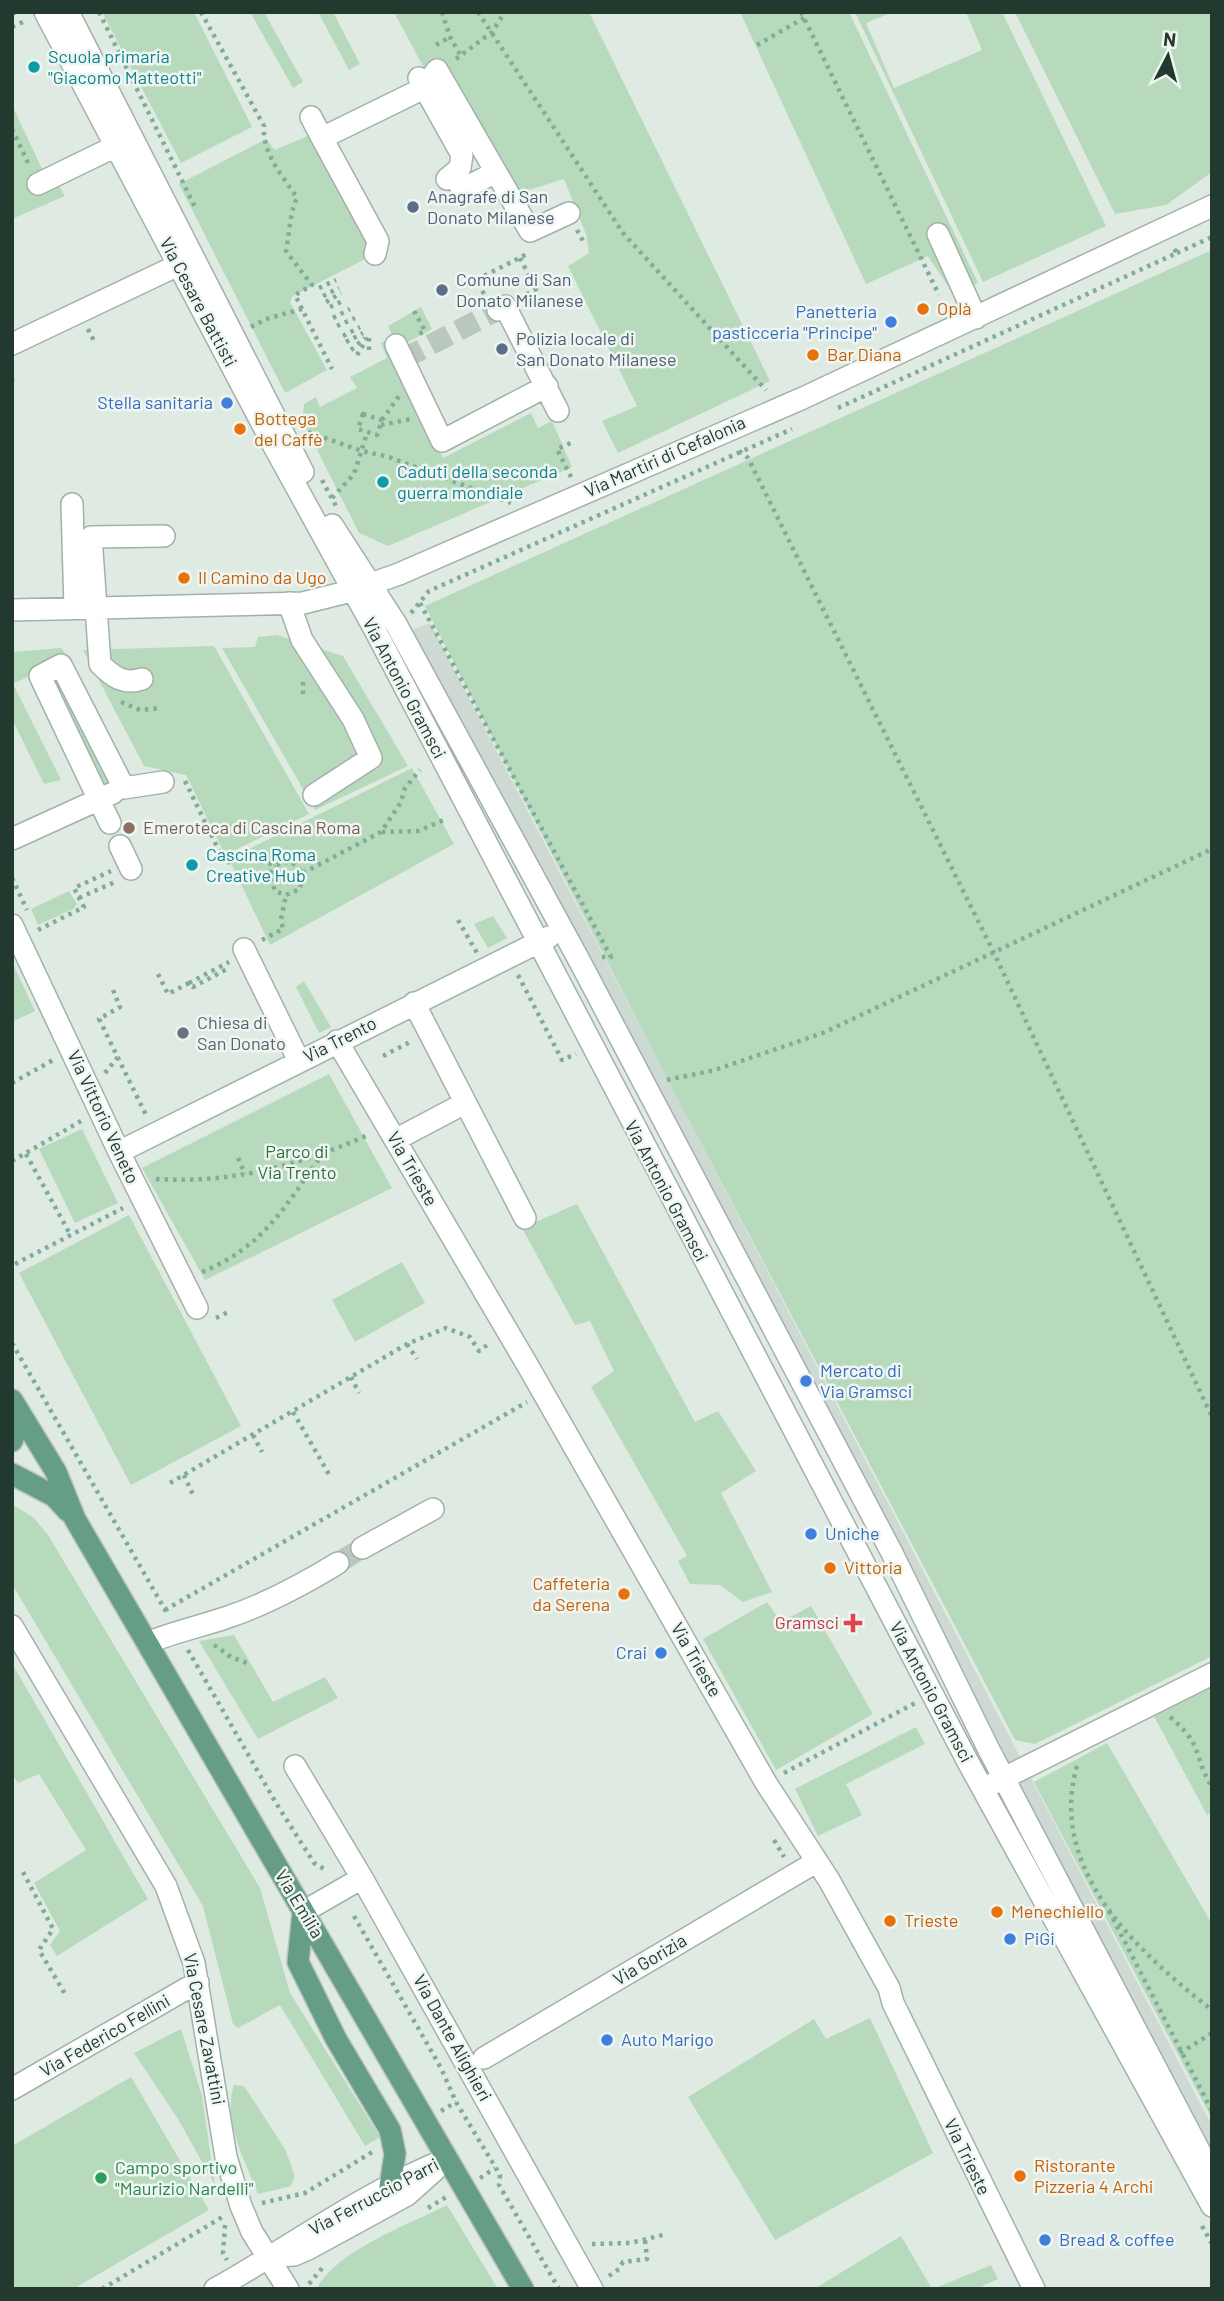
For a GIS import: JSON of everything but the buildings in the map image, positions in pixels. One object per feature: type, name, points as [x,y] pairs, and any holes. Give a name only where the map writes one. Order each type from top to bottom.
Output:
[{"type":"main road","name":"Via Emilia","points":[[12,1400],[18,1424],[12,1441]]},
{"type":"main road","name":"Via Emilia","points":[[12,1400],[44,1449],[75,1519],[523,2289]]},
{"type":"main road","name":"Via Emilia","points":[[12,1474],[54,1496],[75,1519]]},
{"type":"main road","points":[[303,1912],[298,1962],[336,2039],[390,2130],[395,2154],[390,2186]]},
{"type":"street","name":"Via Cesare Battisti","points":[[46,12],[116,146],[230,329],[345,549],[372,583]]},
{"type":"street","name":"Via Cesare Battisti","points":[[68,12],[186,261],[351,591]]},
{"type":"street","points":[[322,138],[420,80]]},
{"type":"street","points":[[420,80],[496,172],[530,231],[569,213]]},
{"type":"street","points":[[420,80],[462,155],[454,184],[496,172]]},
{"type":"street","points":[[311,117],[377,241],[375,254]]},
{"type":"street","points":[[38,184],[116,146]]},
{"type":"street","name":"Via Martiri di Cefalonia","points":[[12,610],[303,603],[351,591],[723,432],[1211,210]]},
{"type":"street","points":[[938,234],[976,318]]},
{"type":"street","points":[[12,344],[186,261]]},
{"type":"street","points":[[493,306],[505,306],[558,411]]},
{"type":"street","points":[[396,345],[442,441],[547,386]]},
{"type":"street","points":[[72,504],[85,608],[100,664],[118,680],[132,682],[142,679]]},
{"type":"street","points":[[85,608],[91,537],[164,536]]},
{"type":"street","name":"Via Antonio Gramsci","points":[[372,583],[563,932],[813,1403],[1212,2175]]},
{"type":"street","name":"Via Antonio Gramsci","points":[[351,591],[983,1789],[1212,2206]]},
{"type":"street","points":[[289,603],[302,639],[353,719],[370,758],[314,794]]},
{"type":"street","points":[[110,823],[40,676],[61,665],[124,788]]},
{"type":"street","points":[[12,839],[124,788],[163,782]]},
{"type":"street","points":[[120,846],[124,872]]},
{"type":"street","name":"Via Vittorio Veneto","points":[[21,919],[119,1152],[197,1308]]},
{"type":"street","name":"Via Trento","points":[[119,1152],[484,968],[563,932]]},
{"type":"street","points":[[245,951],[299,1061]]},
{"type":"street","points":[[414,1003],[525,1218]]},
{"type":"street","name":"Via Trieste","points":[[337,1041],[387,1135],[508,1333],[766,1783],[816,1862],[889,1988],[893,2003],[945,2112],[1034,2289]]},
{"type":"street","points":[[387,1135],[465,1103]]},
{"type":"street","points":[[786,1417],[813,1403]]},
{"type":"street","points":[[362,1548],[433,1509]]},
{"type":"street","points":[[147,1643],[184,1628],[223,1619],[272,1600],[338,1563]]},
{"type":"street","name":"Via Cesare Zavattini","points":[[12,1626],[166,1886],[194,1963],[226,2157],[252,2232],[288,2289]]},
{"type":"street","points":[[983,1789],[1212,1674]]},
{"type":"street","name":"Via Dante Alighieri","points":[[295,1766],[362,1878],[592,2289]]},
{"type":"street","name":"Via Gorizia","points":[[484,2058],[816,1862]]},
{"type":"street","points":[[303,1912],[362,1878]]},
{"type":"street","name":"Via Federico Fellini","points":[[12,2089],[198,1982]]},
{"type":"street","points":[[453,2039],[484,2058],[481,2089]]},
{"type":"street","name":"Via Ferruccio Parri","points":[[215,2289],[289,2242],[390,2186],[447,2159]]},
{"type":"street","name":"Via Ferruccio Parri","points":[[269,2257],[294,2255],[308,2249],[396,2201],[426,2180],[447,2159]]},
{"type":"path","points":[[201,12],[264,126],[263,138],[272,161],[297,198],[290,214],[291,229],[286,251],[312,285],[295,295],[332,369]]},
{"type":"path","points":[[442,12],[450,37],[461,56]]},
{"type":"path","points":[[478,12],[623,233],[767,391],[791,430]]},
{"type":"path","points":[[420,80],[461,56],[492,32],[505,12]]},
{"type":"path","points":[[757,45],[803,15],[943,303]]},
{"type":"path","points":[[436,44],[450,37]]},
{"type":"path","points":[[493,306],[476,280],[538,247],[530,231]]},
{"type":"path","points":[[1177,253],[1212,237]]},
{"type":"path","points":[[520,258],[537,289]]},
{"type":"path","points":[[319,288],[336,280]]},
{"type":"path","points":[[323,296],[340,290],[328,304],[345,300]]},
{"type":"path","points":[[230,329],[247,329],[266,319],[302,308]]},
{"type":"path","points":[[333,318],[350,309]]},
{"type":"path","points":[[337,326],[355,318]]},
{"type":"path","points":[[343,336],[360,327]]},
{"type":"path","points":[[346,342],[364,335],[351,350]]},
{"type":"path","points":[[357,355],[369,336],[369,351]]},
{"type":"path","points":[[363,414],[382,420],[377,435],[367,433],[358,429],[363,414]]},
{"type":"path","points":[[279,425],[294,427],[362,451],[389,457],[538,513]]},
{"type":"path","points":[[723,432],[748,458],[994,953],[1212,1417]]},
{"type":"path","points":[[320,505],[338,494],[354,474],[367,433]]},
{"type":"path","points":[[571,478],[557,449],[573,442]]},
{"type":"path","points":[[420,603],[611,957],[598,957]]},
{"type":"path","points":[[381,832],[401,803],[405,788],[420,770]]},
{"type":"path","points":[[163,782],[183,777],[225,863],[250,858],[275,865],[291,861],[303,873]]},
{"type":"path","points":[[303,873],[381,832],[418,831],[446,819]]},
{"type":"path","points":[[663,1081],[715,1070],[823,1034],[1212,849]]},
{"type":"path","points":[[275,865],[270,881],[275,891],[286,895],[300,888],[303,873]]},
{"type":"path","points":[[79,898],[124,872]]},
{"type":"path","points":[[44,970],[30,929],[35,926],[37,930],[84,907],[74,888],[124,872]]},
{"type":"path","points":[[12,878],[21,919]]},
{"type":"path","points":[[265,938],[284,929],[281,919],[286,895]]},
{"type":"path","points":[[458,920],[484,968]]},
{"type":"path","points":[[158,974],[168,994],[245,951]]},
{"type":"path","points":[[189,983],[193,986],[229,969]]},
{"type":"path","points":[[517,975],[562,1060],[576,1054]]},
{"type":"path","points":[[113,990],[120,1007],[99,1019],[150,1122]]},
{"type":"path","points":[[383,1056],[412,1041]]},
{"type":"path","points":[[12,1083],[62,1055]]},
{"type":"path","points":[[100,1079],[118,1058]]},
{"type":"path","points":[[12,1161],[88,1116]]},
{"type":"path","points":[[131,1176],[189,1181],[245,1174],[322,1156],[387,1135]]},
{"type":"path","points":[[26,1154],[71,1236]]},
{"type":"path","points":[[183,1280],[253,1244],[273,1224],[322,1156]]},
{"type":"path","points":[[238,1158],[245,1174]]},
{"type":"path","points":[[15,1264],[142,1198]]},
{"type":"path","points":[[170,1483],[407,1344],[446,1328],[470,1337],[479,1351],[508,1333]]},
{"type":"path","points":[[12,1343],[165,1610],[184,1628],[231,1657],[250,1664]]},
{"type":"path","points":[[407,1344],[417,1359]]},
{"type":"path","points":[[351,1377],[359,1393]]},
{"type":"path","points":[[165,1610],[542,1391]]},
{"type":"path","points":[[293,1412],[331,1478]]},
{"type":"path","points":[[253,1435],[262,1452]]},
{"type":"path","points":[[184,1475],[193,1495]]},
{"type":"path","points":[[184,1628],[276,1803],[314,1863],[326,1870]]},
{"type":"path","points":[[766,1783],[919,1701]]},
{"type":"path","points":[[1153,1703],[1188,1732],[1196,1743],[1204,1774],[1212,1787]]},
{"type":"path","points":[[1080,1755],[1069,1801],[1077,1854],[1212,2111]]},
{"type":"path","points":[[23,1872],[53,1929],[39,1950],[65,1994]]},
{"type":"path","points":[[1104,1901],[1145,1955],[1212,2010]]},
{"type":"path","points":[[354,1916],[500,2175],[499,2185],[559,2289]]},
{"type":"path","points":[[1173,2057],[1212,2033]]},
{"type":"path","points":[[259,2204],[305,2193],[384,2145]]},
{"type":"path","points":[[102,2289],[226,2215],[223,2253]]},
{"type":"path","points":[[592,2244],[645,2240],[663,2235]]},
{"type":"path","points":[[609,2276],[620,2269],[623,2262],[647,2259],[645,2240]]},
{"type":"shaded area","name":"Mercato di Via Gramsci","points":[[430,623],[1212,2126],[1212,2186],[397,636]]},
{"type":"green space","points":[[102,12],[194,12],[252,127],[181,163]]},
{"type":"green space","points":[[250,12],[264,12],[303,82],[293,88]]},
{"type":"green space","points":[[318,12],[333,12],[360,64],[349,70]]},
{"type":"green space","points":[[394,12],[589,12],[770,381],[618,453],[602,421],[637,406],[568,266],[589,253],[586,234],[564,179],[516,194],[443,61],[424,68]]},
{"type":"green space","points":[[740,12],[849,12],[978,283],[953,294],[928,256],[866,284]]},
{"type":"green space","points":[[855,12],[893,12],[866,23],[894,88],[982,50],[966,12],[1002,12],[1106,226],[983,282]]},
{"type":"green space","points":[[1015,12],[1212,12],[1212,172],[1166,205],[1115,214]]},
{"type":"green space","points":[[12,105],[42,169],[48,168],[65,196],[12,219]]},
{"type":"green space","points":[[312,134],[374,247],[371,256],[293,296],[290,302],[327,370],[285,393],[179,184],[266,139],[275,150]]},
{"type":"green space","points":[[1212,250],[1212,1656],[1035,1744],[1015,1740],[674,1092],[425,606]]},
{"type":"green space","points":[[421,307],[432,329],[391,351],[443,458],[531,413],[538,428],[552,421],[572,467],[388,546],[359,533],[302,420],[304,404],[316,397],[320,407],[357,388],[350,377],[387,358],[381,343],[393,338],[388,326]]},
{"type":"green space","points":[[277,635],[343,656],[408,766],[315,810],[222,648],[255,647],[258,637]]},
{"type":"green space","points":[[214,646],[309,814],[225,855],[186,775],[144,766],[83,650]]},
{"type":"green space","points":[[61,648],[68,657],[13,684],[61,780],[44,784],[12,719],[12,652]]},
{"type":"green space","points":[[61,676],[114,777],[101,787],[48,682]]},
{"type":"green space","points":[[412,768],[454,844],[270,945],[229,859]]},
{"type":"green space","points":[[69,891],[77,904],[73,909],[38,925],[31,909]]},
{"type":"green space","points":[[493,916],[507,938],[488,948],[474,924]]},
{"type":"green space","points":[[12,962],[35,1011],[12,1022]]},
{"type":"green space","points":[[304,981],[331,1027],[319,1033],[296,987]]},
{"type":"green space","name":"Parco di Via Trento","points":[[329,1074],[392,1188],[205,1280],[142,1168]]},
{"type":"green space","points":[[82,1129],[118,1203],[75,1223],[39,1149]]},
{"type":"green space","points":[[577,1204],[695,1422],[718,1411],[756,1471],[721,1493],[772,1592],[743,1602],[720,1585],[690,1584],[678,1561],[687,1556],[591,1387],[614,1371],[590,1321],[575,1325],[522,1228]]},
{"type":"green space","points":[[129,1215],[241,1426],[131,1485],[19,1273]]},
{"type":"green space","points":[[402,1262],[425,1303],[355,1342],[332,1300]]},
{"type":"green space","points":[[12,1504],[34,1518],[48,1535],[260,1888],[290,1993],[380,2137],[365,2146],[280,2005],[238,2028],[233,2024],[203,1906],[12,1584]]},
{"type":"green space","points":[[767,1602],[781,1622],[811,1606],[873,1714],[776,1770],[703,1639]]},
{"type":"green space","points":[[234,1635],[273,1702],[325,1677],[338,1698],[258,1739],[199,1641]]},
{"type":"green space","points":[[13,1665],[148,1899],[57,1956],[50,1945],[60,1931],[34,1883],[86,1850],[39,1774],[18,1783],[12,1774]]},
{"type":"green space","points":[[1212,1687],[1212,1812],[1207,1815],[1154,1716]]},
{"type":"green space","points":[[916,1727],[925,1744],[846,1784],[862,1815],[818,1836],[795,1789]]},
{"type":"green space","points":[[1107,1743],[1212,1924],[1212,2119],[1034,1782]]},
{"type":"green space","points":[[870,2018],[933,2153],[775,2240],[688,2097],[814,2019],[826,2039]]},
{"type":"green space","points":[[181,2029],[202,2096],[215,2185],[178,2119],[134,2053]]},
{"type":"green space","name":"Campo sportivo \"Maurizio Nardelli\"","points":[[131,2077],[209,2210],[73,2289],[12,2289],[12,2146]]},
{"type":"green space","points":[[234,2085],[244,2086],[285,2149],[295,2176],[291,2186],[258,2194],[233,2126],[231,2098]]},
{"type":"green space","points":[[447,2205],[498,2289],[317,2289],[326,2275],[356,2251]]},
{"type":"green space","points":[[901,2236],[932,2289],[814,2289]]},
{"type":"green space","points":[[991,2265],[998,2279],[976,2289],[933,2289]]},
{"type":"tunnel","points":[[403,359],[498,310]]},
{"type":"tunnel","points":[[338,1563],[362,1548]]},
{"type":"place","name":"Scuola primaria \"Giacomo Matteotti\"","points":[[34,67]]},
{"type":"place","name":"Anagrafe di San Donato Milanese","points":[[413,207]]},
{"type":"place","name":"Comune di San Donato Milanese","points":[[442,290]]},
{"type":"place","name":"Oplà","points":[[923,309]]},
{"type":"place","name":"Panetteria pasticceria \"Principe\"","points":[[891,322]]},
{"type":"place","name":"Polizia locale di San Donato Milanese","points":[[502,349]]},
{"type":"place","name":"Bar Diana","points":[[813,355]]},
{"type":"place","name":"Stella sanitaria","points":[[227,403]]},
{"type":"place","name":"Bottega del Caffè","points":[[240,429]]},
{"type":"place","name":"Caduti della seconda guerra mondiale","points":[[383,482]]},
{"type":"place","name":"Il Camino da Ugo","points":[[184,578]]},
{"type":"place","name":"Emeroteca di Cascina Roma","points":[[129,828]]},
{"type":"place","name":"Cascina Roma Creative Hub","points":[[192,865]]},
{"type":"place","name":"Chiesa di San Donato","points":[[183,1033]]},
{"type":"place","name":"Mercato di Via Gramsci","points":[[806,1381]]},
{"type":"place","name":"Uniche","points":[[811,1534]]},
{"type":"place","name":"Vittoria","points":[[830,1568]]},
{"type":"place","name":"Caffeteria da Serena","points":[[624,1594]]},
{"type":"place","name":"Gramsci","points":[[853,1623]]},
{"type":"place","name":"Crai","points":[[661,1653]]},
{"type":"place","name":"Menechiello","points":[[997,1912]]},
{"type":"place","name":"Trieste","points":[[890,1921]]},
{"type":"place","name":"PiGi","points":[[1010,1939]]},
{"type":"place","name":"Auto Marigo","points":[[607,2040]]},
{"type":"place","name":"Ristorante Pizzeria 4 Archi","points":[[1020,2176]]},
{"type":"place","name":"Campo sportivo \"Maurizio Nardelli\"","points":[[101,2178]]},
{"type":"place","name":"Bread & coffee","points":[[1045,2240]]}]
